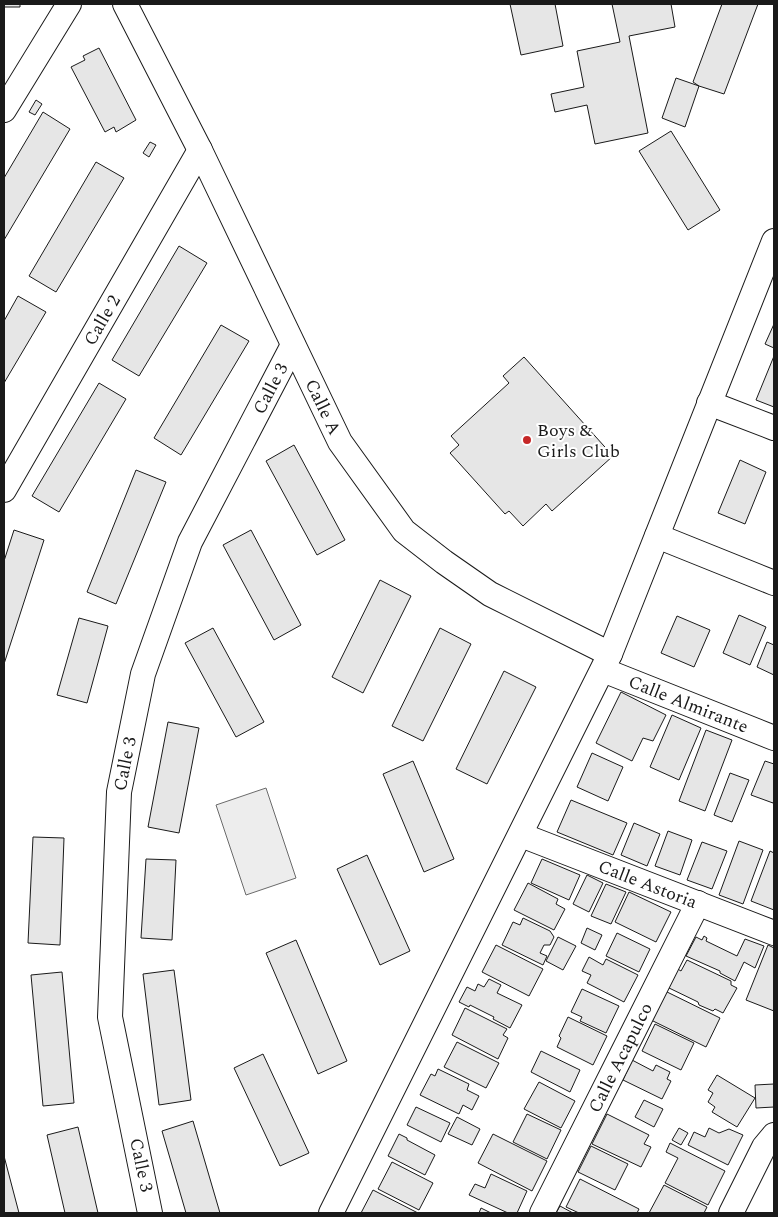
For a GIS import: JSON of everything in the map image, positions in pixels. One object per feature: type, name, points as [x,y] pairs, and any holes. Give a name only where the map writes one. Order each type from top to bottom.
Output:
[{"type":"street","points":[[4,110],[69,4]]},
{"type":"street","name":"Calle A","points":[[125,4],[200,150],[340,442],[404,531],[490,594],[607,662]]},
{"type":"street","name":"Calle 2","points":[[4,490],[200,150]]},
{"type":"street","points":[[331,1213],[607,662],[709,403],[769,271],[774,241]]},
{"type":"street","name":"Calle 3","points":[[150,1213],[110,1017],[119,792],[143,674],[190,542],[293,345]]},
{"type":"street","points":[[709,403],[774,428]]},
{"type":"street","points":[[657,536],[774,583]]},
{"type":"street","name":"Calle Almirante","points":[[607,662],[774,738]]},
{"type":"street","name":"Calle Astoria","points":[[521,835],[774,933]]},
{"type":"street","name":"Calle Acapulco","points":[[542,1213],[698,903]]},
{"type":"street","points":[[731,1213],[764,1147],[774,1135]]},
{"type":"shaded area","points":[[266,788],[296,878],[246,895],[216,805]]},
{"type":"building","points":[[4,4],[20,4],[20,7],[4,7]]},
{"type":"building","points":[[510,4],[555,4],[563,46],[521,55]]},
{"type":"building","points":[[612,4],[671,4],[675,27],[629,36],[648,133],[595,144],[587,105],[555,112],[551,94],[584,87],[577,51],[620,42]]},
{"type":"building","points":[[722,4],[758,4],[724,94],[699,86],[693,82]]},
{"type":"building","points":[[99,48],[136,120],[116,132],[114,127],[105,132],[71,67],[85,60],[83,56]]},
{"type":"building","points":[[676,78],[699,86],[685,127],[662,118]]},
{"type":"building","points":[[36,100],[42,104],[35,115],[29,112]]},
{"type":"building","points":[[43,112],[70,129],[4,240],[4,178]]},
{"type":"building","points":[[671,131],[720,210],[688,230],[639,151]]},
{"type":"building","points":[[150,142],[156,145],[149,157],[143,153]]},
{"type":"building","points":[[96,162],[124,178],[56,292],[29,276]]},
{"type":"building","points":[[179,246],[207,263],[139,376],[112,360]]},
{"type":"building","points":[[18,296],[46,312],[4,383],[4,321]]},
{"type":"building","points":[[774,324],[774,348],[765,344]]},
{"type":"building","points":[[221,325],[249,341],[181,455],[154,438]]},
{"type":"building","points":[[774,356],[774,407],[756,400]]},
{"type":"building","name":"Boys & Girls Club","points":[[524,357],[613,456],[552,511],[546,504],[523,526],[509,511],[505,514],[450,453],[459,445],[451,436],[509,383],[503,376]]},
{"type":"building","points":[[99,383],[126,399],[59,512],[32,496]]},
{"type":"building","points":[[294,445],[345,540],[317,555],[266,461]]},
{"type":"building","points":[[740,460],[766,472],[745,524],[718,513]]},
{"type":"building","points":[[136,470],[166,482],[116,604],[87,592]]},
{"type":"building","points":[[14,530],[44,540],[4,664],[4,561]]},
{"type":"building","points":[[251,530],[301,625],[274,640],[223,545]]},
{"type":"building","points":[[380,580],[411,596],[363,693],[332,677]]},
{"type":"building","points":[[739,615],[766,627],[750,665],[723,653]]},
{"type":"building","points":[[677,616],[710,630],[694,667],[661,653]]},
{"type":"building","points":[[79,618],[108,626],[87,703],[57,695]]},
{"type":"building","points":[[213,628],[264,722],[236,737],[185,643]]},
{"type":"building","points":[[440,628],[471,644],[423,741],[392,726]]},
{"type":"building","points":[[767,642],[774,645],[774,675],[757,667]]},
{"type":"building","points":[[504,671],[536,687],[487,784],[456,769]]},
{"type":"building","points":[[621,692],[666,715],[653,741],[643,738],[632,761],[596,743]]},
{"type":"building","points":[[672,715],[701,728],[679,780],[650,767]]},
{"type":"building","points":[[168,722],[199,728],[179,833],[148,827]]},
{"type":"building","points":[[706,730],[732,740],[705,811],[679,801]]},
{"type":"building","points":[[592,753],[623,767],[608,801],[577,787]]},
{"type":"building","points":[[413,761],[454,859],[424,872],[383,774]]},
{"type":"building","points":[[765,761],[774,764],[773,803],[751,795]]},
{"type":"building","points":[[730,773],[749,780],[732,822],[714,815]]},
{"type":"building","points":[[571,800],[627,823],[613,855],[557,832]]},
{"type":"building","points":[[634,823],[660,834],[647,866],[621,855]]},
{"type":"building","points":[[668,831],[692,840],[680,875],[655,866]]},
{"type":"building","points":[[33,837],[64,838],[60,945],[28,943]]},
{"type":"building","points":[[739,841],[763,850],[743,904],[719,895]]},
{"type":"building","points":[[702,842],[727,851],[712,889],[687,880]]},
{"type":"building","points":[[770,851],[774,853],[774,910],[751,901]]},
{"type":"building","points":[[367,855],[410,951],[380,965],[337,869]]},
{"type":"building","points":[[146,859],[176,860],[172,940],[141,938]]},
{"type":"building","points":[[542,859],[580,875],[569,900],[531,883]]},
{"type":"building","points":[[587,875],[603,883],[589,912],[573,904]]},
{"type":"building","points":[[528,883],[558,899],[556,904],[565,909],[554,930],[514,910]]},
{"type":"building","points":[[606,884],[626,892],[611,924],[591,916]]},
{"type":"building","points":[[629,892],[671,912],[656,942],[615,922]]},
{"type":"building","points":[[523,918],[550,931],[554,937],[550,945],[544,945],[540,953],[547,956],[543,965],[502,945],[513,922],[520,925]]},
{"type":"building","points":[[587,928],[602,935],[595,950],[581,943]]},
{"type":"building","points":[[617,933],[650,949],[639,972],[606,956]]},
{"type":"building","points":[[704,936],[707,938],[706,941],[737,956],[745,939],[764,946],[755,968],[744,962],[735,981],[720,973],[720,971],[686,956],[696,937],[702,940]]},
{"type":"building","points":[[558,937],[576,946],[563,970],[546,961]]},
{"type":"building","points":[[296,940],[347,1061],[318,1074],[266,953]]},
{"type":"building","points":[[496,945],[543,969],[529,996],[482,972]]},
{"type":"building","points":[[768,945],[774,948],[774,1011],[746,1000]]},
{"type":"building","points":[[589,957],[603,965],[606,959],[638,975],[624,1002],[587,983],[591,975],[582,971]]},
{"type":"building","points":[[687,960],[731,981],[731,985],[737,988],[723,1013],[699,1005],[698,1002],[667,987],[676,968],[681,971]]},
{"type":"building","points":[[174,970],[191,1100],[159,1105],[143,974]]},
{"type":"building","points":[[62,972],[74,1103],[43,1106],[31,975]]},
{"type":"building","points":[[489,979],[501,985],[497,993],[522,1005],[510,1028],[493,1019],[494,1017],[470,1005],[469,1007],[459,1002],[467,987],[475,991],[478,984],[484,987]]},
{"type":"building","points":[[582,989],[619,1006],[606,1033],[580,1021],[582,1017],[571,1012]]},
{"type":"building","points":[[663,990],[720,1018],[706,1047],[649,1019]]},
{"type":"building","points":[[465,1008],[507,1029],[503,1035],[508,1038],[498,1059],[452,1035]]},
{"type":"building","points":[[568,1017],[607,1036],[593,1065],[557,1047],[561,1038],[559,1036]]},
{"type":"building","points":[[655,1024],[694,1043],[681,1070],[642,1051]]},
{"type":"building","points":[[457,1042],[499,1063],[486,1088],[444,1067]]},
{"type":"building","points":[[541,1051],[580,1070],[570,1092],[531,1072]]},
{"type":"building","points":[[263,1054],[309,1153],[280,1166],[234,1068]]},
{"type":"building","points":[[632,1060],[653,1071],[656,1065],[670,1072],[667,1079],[671,1081],[662,1099],[623,1080]]},
{"type":"building","points":[[438,1069],[469,1084],[467,1090],[479,1096],[472,1110],[463,1105],[459,1114],[420,1095],[431,1074],[435,1076]]},
{"type":"building","points":[[717,1075],[755,1098],[737,1127],[712,1112],[715,1107],[708,1102],[713,1093],[708,1090]]},
{"type":"building","points":[[539,1082],[575,1101],[561,1128],[524,1109]]},
{"type":"building","points":[[774,1084],[774,1107],[756,1108],[755,1085]]},
{"type":"building","points":[[644,1100],[663,1109],[654,1127],[635,1117]]},
{"type":"building","points":[[416,1107],[450,1123],[441,1142],[407,1125]]},
{"type":"building","points":[[527,1114],[561,1130],[547,1159],[513,1142]]},
{"type":"building","points":[[607,1114],[649,1135],[644,1144],[651,1147],[641,1167],[592,1144]]},
{"type":"building","points":[[457,1117],[480,1129],[472,1145],[448,1134]]},
{"type":"building","points":[[193,1121],[220,1213],[186,1213],[162,1131]]},
{"type":"building","points":[[78,1127],[98,1213],[65,1213],[47,1135]]},
{"type":"building","points":[[679,1128],[688,1133],[681,1145],[672,1140]]},
{"type":"building","points":[[709,1128],[719,1133],[729,1129],[743,1135],[728,1165],[688,1145],[694,1132],[705,1137]]},
{"type":"building","points":[[399,1134],[435,1155],[425,1175],[388,1156]]},
{"type":"building","points":[[493,1134],[547,1161],[532,1191],[478,1163]]},
{"type":"building","points":[[670,1143],[725,1171],[708,1205],[665,1183],[678,1158],[666,1152]]},
{"type":"building","points":[[591,1146],[628,1164],[615,1190],[578,1172]]},
{"type":"building","points":[[4,1156],[19,1213],[4,1213]]},
{"type":"building","points":[[392,1162],[433,1183],[419,1210],[378,1189]]},
{"type":"building","points":[[491,1174],[527,1191],[517,1213],[508,1213],[469,1195],[475,1184],[485,1188]]},
{"type":"building","points":[[580,1179],[639,1209],[637,1213],[579,1213],[566,1207]]},
{"type":"building","points":[[664,1185],[707,1207],[704,1213],[649,1213]]},
{"type":"building","points":[[373,1190],[418,1213],[361,1213]]},
{"type":"building","points":[[560,1206],[573,1213],[556,1213]]},
{"type":"building","points":[[481,1208],[491,1213],[479,1213]]},
{"type":"place","name":"Boys & Girls Club","points":[[527,440]]}]
